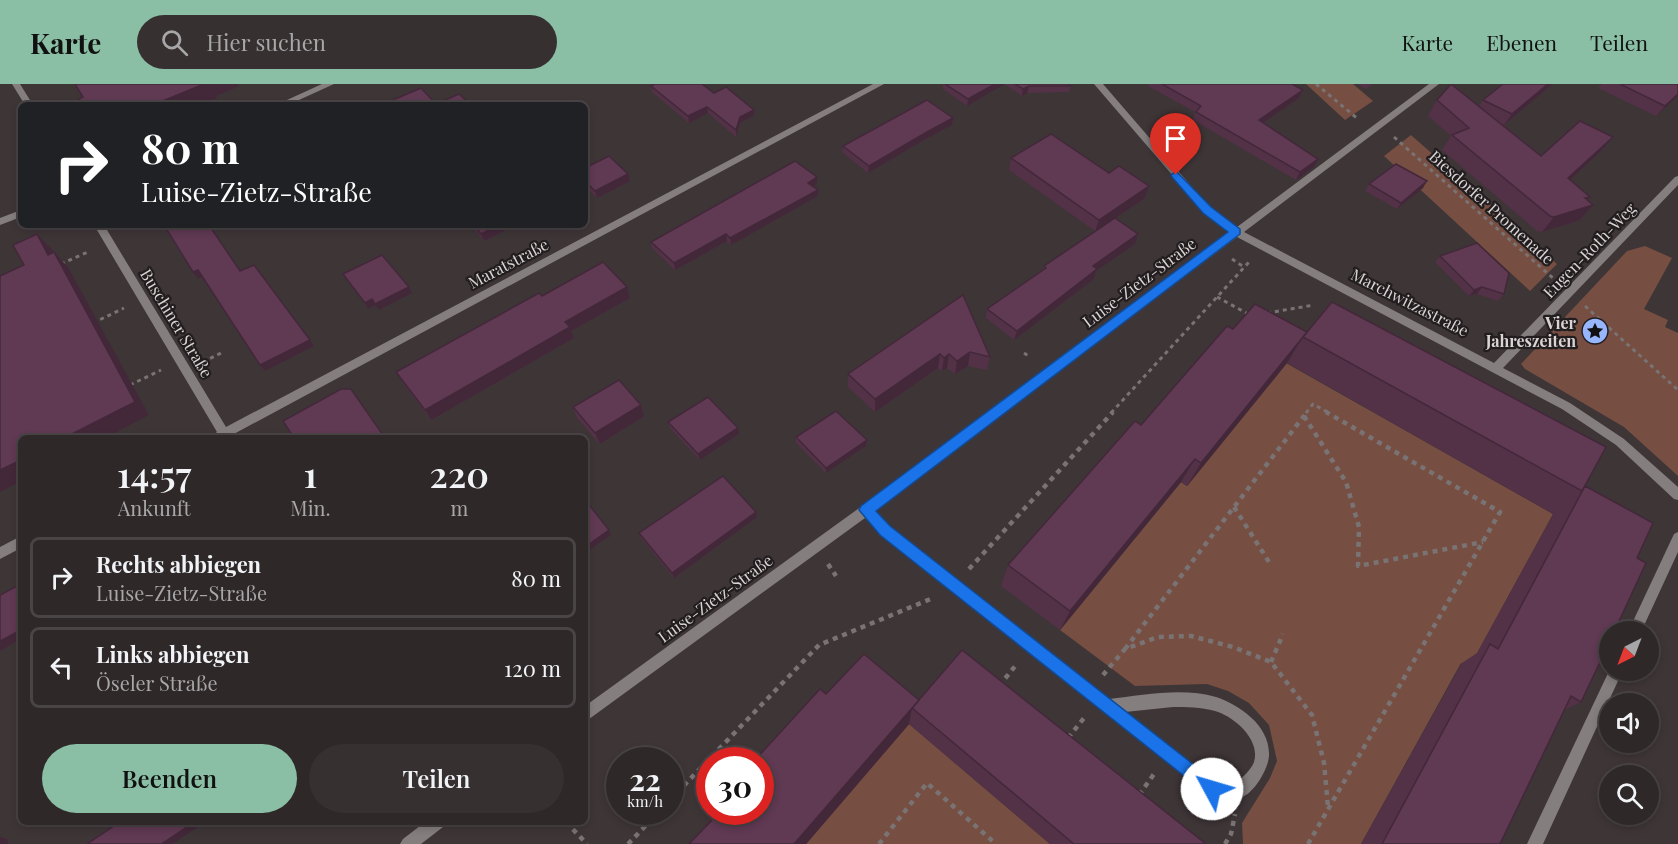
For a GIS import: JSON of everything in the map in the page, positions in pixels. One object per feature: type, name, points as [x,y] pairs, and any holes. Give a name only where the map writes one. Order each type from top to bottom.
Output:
[{"type":"street","points":[[16,84],[27,102]]},
{"type":"street","points":[[287,102],[330,84]]},
{"type":"street","name":"Maratstraße","points":[[224,435],[880,84]]},
{"type":"street","name":"Marchwitzastraße","points":[[1098,84],[1207,210],[1236,232],[1497,367],[1595,424],[1620,442],[1678,495]]},
{"type":"street","name":"Luise-Zietz-Straße","points":[[588,713],[866,510],[1436,84]]},
{"type":"street","name":"Eugen-Roth-Weg","points":[[1497,367],[1678,179]]},
{"type":"street","points":[[0,222],[18,214]]},
{"type":"street","name":"Buschiner Straße","points":[[101,228],[180,360],[221,435]]},
{"type":"street","points":[[866,510],[885,531],[1110,706],[1212,789],[1239,791],[1257,776],[1263,749],[1253,726],[1233,710],[1204,700],[1110,706]]},
{"type":"street","points":[[1639,621],[1678,538]]},
{"type":"street","points":[[0,553],[18,544]]},
{"type":"street","points":[[1535,844],[1611,681]]},
{"type":"street","points":[[408,844],[434,825]]},
{"type":"path","points":[[1316,84],[1345,110],[1377,128]]},
{"type":"path","name":"Biesdorfer Promenade","points":[[1399,139],[1569,292]]},
{"type":"path","points":[[54,267],[83,254]]},
{"type":"path","points":[[684,785],[819,645],[932,598],[954,586],[1244,267]]},
{"type":"path","points":[[1569,292],[1678,390]]},
{"type":"path","points":[[1217,297],[1251,316]]},
{"type":"path","points":[[84,327],[144,299]]},
{"type":"path","points":[[1262,314],[1314,305]]},
{"type":"path","points":[[1024,352],[1030,357]]},
{"type":"path","points":[[122,389],[180,360]]},
{"type":"path","points":[[1125,649],[1313,404],[1500,512],[1308,844]]},
{"type":"path","points":[[1304,416],[1346,482],[1359,527],[1358,566],[1483,542]]},
{"type":"path","points":[[1234,507],[1269,562]]},
{"type":"path","points":[[1271,662],[1283,634]]},
{"type":"path","points":[[998,688],[1016,665]]},
{"type":"path","points":[[1065,742],[1084,718]]},
{"type":"path","points":[[1136,799],[1154,774]]},
{"type":"path","points":[[879,844],[927,783],[996,844]]},
{"type":"path","points":[[1224,844],[1231,834],[1239,791]]},
{"type":"path","points":[[569,825],[587,844]]},
{"type":"path","points":[[628,844],[646,825]]},
{"type":"shaded area","points":[[1306,84],[1353,84],[1373,101],[1345,120]]},
{"type":"shaded area","points":[[1411,135],[1557,264],[1530,291],[1384,156]]},
{"type":"shaded area","points":[[1645,246],[1672,258],[1644,309],[1668,320],[1665,327],[1678,333],[1678,476],[1624,427],[1525,369],[1521,364],[1627,251]]},
{"type":"shaded area","points":[[1286,363],[1553,514],[1469,668],[1461,663],[1361,844],[1243,844],[1242,823],[1270,778],[1277,761],[1269,725],[1249,703],[1228,691],[1207,684],[1135,686],[1060,630],[1181,482],[1187,486]]},
{"type":"shaded area","points":[[909,724],[1050,844],[806,844]]},
{"type":"building","points":[[75,84],[204,84],[160,102],[81,102],[79,99],[83,97]]},
{"type":"building","points":[[655,84],[702,84],[714,93],[726,87],[754,110],[740,117],[736,130],[707,107],[688,116],[651,86]]},
{"type":"building","points":[[945,84],[995,84],[968,99]]},
{"type":"building","points":[[1015,84],[1068,84],[1071,86],[1029,86],[1023,89]]},
{"type":"building","points":[[1162,84],[1292,84],[1303,90],[1259,120],[1318,159],[1300,172],[1196,112],[1201,106]]},
{"type":"building","points":[[1451,84],[1541,156],[1580,121],[1613,137],[1568,178],[1590,197],[1585,198],[1593,205],[1554,217],[1550,216],[1452,135],[1469,128],[1437,100]]},
{"type":"building","points":[[1503,84],[1548,84],[1512,114],[1483,100]]},
{"type":"building","points":[[1620,84],[1678,84],[1678,94],[1665,106]]},
{"type":"building","points":[[421,88],[434,102],[388,102]]},
{"type":"building","points":[[459,94],[468,102],[441,102]]},
{"type":"building","points":[[927,100],[953,118],[869,166],[843,146]]},
{"type":"building","points":[[1051,134],[1109,173],[1119,166],[1149,186],[1099,220],[1011,158]]},
{"type":"building","points":[[609,156],[628,174],[595,191],[588,184],[588,166]]},
{"type":"building","points":[[795,161],[817,177],[808,183],[818,190],[730,238],[726,234],[674,263],[651,242]]},
{"type":"building","points":[[1396,164],[1427,181],[1401,203],[1369,184]]},
{"type":"building","points":[[1115,218],[1138,234],[1093,266],[1097,269],[1017,331],[987,309],[1046,268],[1044,266]]},
{"type":"building","points":[[166,228],[211,228],[240,271],[254,265],[310,340],[260,365],[198,270],[193,272]]},
{"type":"building","points":[[476,228],[493,228],[481,234]]},
{"type":"building","points":[[37,234],[48,255],[54,252],[135,402],[70,435],[18,435],[18,461],[0,470],[0,276],[24,265],[13,245]]},
{"type":"building","points":[[1477,243],[1509,273],[1504,294],[1482,287],[1474,290],[1440,256]]},
{"type":"building","points":[[382,255],[409,287],[375,304],[372,299],[365,303],[343,274]]},
{"type":"building","points":[[603,262],[627,287],[565,322],[570,327],[425,410],[396,372],[539,293],[542,296]]},
{"type":"building","points":[[963,295],[990,357],[970,352],[957,361],[949,354],[944,358],[940,354],[875,399],[848,374]]},
{"type":"building","points":[[1332,302],[1606,447],[1582,491],[1303,337]]},
{"type":"building","points":[[1255,304],[1307,332],[1201,463],[1195,459],[1070,611],[1008,565],[1135,421],[1141,425],[1227,326],[1233,329]]},
{"type":"building","points":[[619,380],[641,405],[595,433],[573,407]]},
{"type":"building","points":[[341,389],[351,389],[383,435],[292,435],[283,421]]},
{"type":"building","points":[[708,397],[738,428],[698,454],[668,422]]},
{"type":"building","points":[[836,411],[867,440],[826,468],[796,437]]},
{"type":"building","points":[[723,476],[756,512],[672,573],[639,533]]},
{"type":"building","points":[[1585,486],[1653,523],[1637,558],[1646,563],[1619,621],[1599,621],[1599,664],[1581,702],[1571,696],[1500,844],[1382,844],[1490,644],[1498,649]]},
{"type":"building","points":[[588,504],[609,530],[588,545]]},
{"type":"building","points":[[18,586],[18,632],[0,641],[0,595]]},
{"type":"building","points":[[962,650],[1206,844],[1074,844],[912,708]]},
{"type":"building","points":[[864,654],[919,700],[794,844],[689,844],[707,825],[774,825],[774,747],[767,747],[820,689],[826,694]]},
{"type":"building","points":[[116,825],[190,825],[164,844],[87,844]]},
{"type":"place","name":"Vier Jahreszeiten","points":[[1595,331]]},
{"type":"route","points":[[1176,175],[1207,210],[1236,232],[866,510],[885,531],[1110,706],[1212,789]]}]
